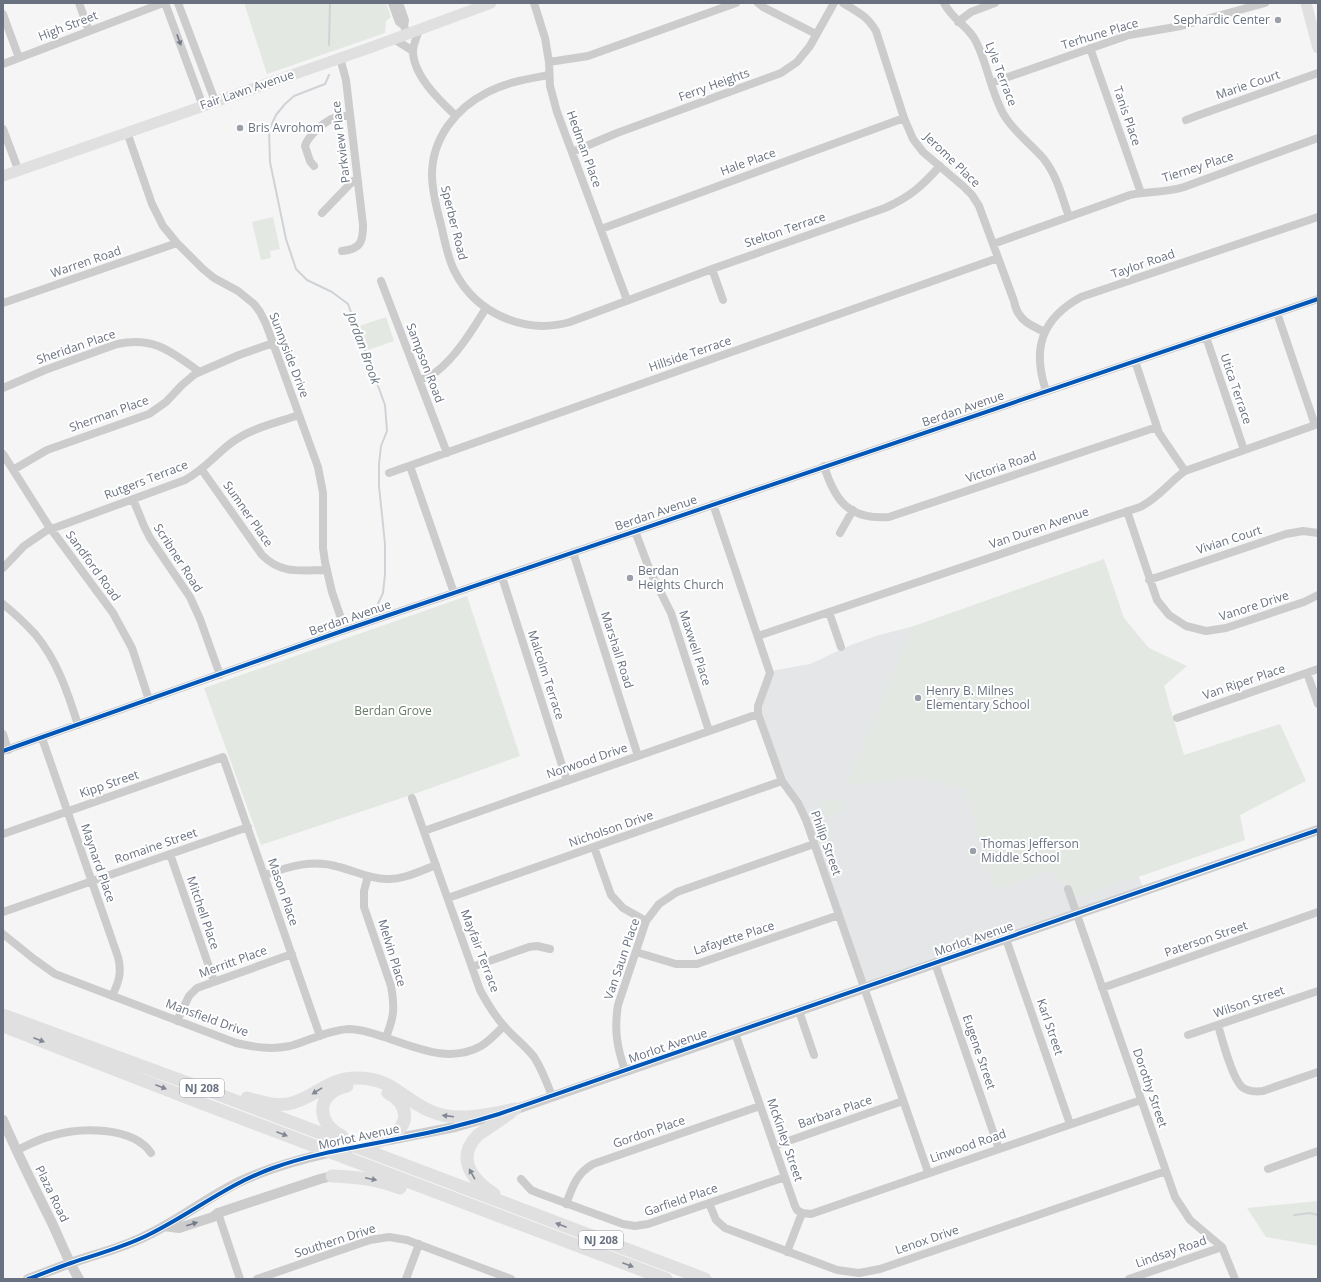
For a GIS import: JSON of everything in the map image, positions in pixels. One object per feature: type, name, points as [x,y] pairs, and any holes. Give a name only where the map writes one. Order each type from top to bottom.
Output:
[{"type":"highway","points":[[3,1014],[120,1051],[265,1103],[291,1103],[307,1097],[331,1083],[348,1078],[358,1078],[377,1081],[389,1085],[428,1111],[443,1115],[469,1116],[515,1109]]},
{"type":"highway","name":"NJ 208","points":[[3,1014],[705,1279]]},
{"type":"highway","name":"NJ 208","points":[[3,1026],[209,1106],[666,1279]]},
{"type":"highway","points":[[374,1143],[388,1138],[403,1125],[405,1113],[400,1102],[395,1097],[383,1090],[366,1086],[357,1085],[342,1087],[330,1093],[324,1102],[323,1112],[329,1128],[339,1135],[400,1164]]},
{"type":"highway","points":[[515,1109],[486,1129],[474,1140],[468,1151],[468,1163],[472,1175],[481,1186],[539,1216]]},
{"type":"highway","points":[[332,1176],[363,1178],[385,1182],[516,1228],[592,1251]]},
{"type":"main road","name":"Fair Lawn Avenue","points":[[3,176],[394,39],[405,30],[419,30],[491,3]]},
{"type":"main road","points":[[1306,3],[1316,35],[1318,48]]},
{"type":"street","points":[[79,3],[89,31]]},
{"type":"street","points":[[164,3],[204,106]]},
{"type":"street","name":"High Street","points":[[3,64],[164,3]]},
{"type":"street","points":[[178,3],[215,102]]},
{"type":"street","points":[[392,3],[399,22],[405,30]]},
{"type":"street","points":[[399,3],[406,20],[405,30]]},
{"type":"street","name":"Hedman Place","points":[[534,3],[545,38],[549,62],[549,75],[557,112],[627,300]]},
{"type":"street","points":[[549,62],[588,56],[736,3]]},
{"type":"street","points":[[758,3],[763,8],[816,34]]},
{"type":"street","name":"Ferry Heights","points":[[572,152],[624,130],[781,73],[797,62],[810,46],[834,3]]},
{"type":"street","name":"Jerome Place","points":[[844,3],[869,20],[876,31],[904,118],[913,139],[923,152],[963,186],[976,200],[1015,309],[1028,324],[1045,332]]},
{"type":"street","name":"Lyle Terrace","points":[[944,3],[958,22],[969,32],[976,43],[999,106],[1011,125],[1050,168],[1060,189],[1069,217]]},
{"type":"street","points":[[958,22],[971,12],[994,3]]},
{"type":"street","name":"Terhune Place","points":[[991,83],[1130,35],[1181,26],[1265,3]]},
{"type":"street","points":[[3,14],[20,58]]},
{"type":"street","points":[[419,30],[413,51],[420,72],[436,96],[455,115]]},
{"type":"street","points":[[394,39],[413,51]]},
{"type":"street","name":"Tanis Place","points":[[1090,48],[1141,193]]},
{"type":"street","name":"Parkview Place","points":[[340,58],[346,80],[363,225],[363,238],[358,247],[342,250]]},
{"type":"street","name":"Marie Court","points":[[1186,120],[1318,73]]},
{"type":"street","name":"Sperber Road","points":[[549,75],[513,82],[488,91],[455,115],[445,129],[436,149],[433,161],[432,186],[448,254],[454,270],[467,290],[486,308],[497,315],[514,322],[533,326],[559,325],[627,300]]},
{"type":"street","points":[[314,166],[310,161],[305,146],[308,138],[331,119],[350,116]]},
{"type":"street","name":"Hale Place","points":[[601,229],[904,118]]},
{"type":"street","points":[[3,129],[18,170]]},
{"type":"street","name":"Sunnyside Drive","points":[[127,132],[157,215],[163,226],[177,243],[203,269],[214,278],[238,291],[254,304],[266,324],[321,479],[323,494],[323,548],[332,592],[345,630]]},
{"type":"street","name":"Tierney Place","points":[[993,244],[1141,193],[1163,192],[1184,187],[1318,138]]},
{"type":"street","name":"Stelton Terrace","points":[[627,300],[901,201],[914,192],[940,166]]},
{"type":"street","points":[[322,213],[357,178]]},
{"type":"street","name":"Taylor Road","points":[[1046,391],[1040,374],[1040,352],[1045,332],[1052,319],[1068,304],[1081,297],[1318,217]]},
{"type":"street","name":"Warren Road","points":[[3,303],[177,243]]},
{"type":"street","name":"Hillside Terrace","points":[[389,473],[998,258]]},
{"type":"street","points":[[712,269],[723,300]]},
{"type":"street","name":"Sampson Road","points":[[381,281],[447,453]]},
{"type":"street","name":"Berdan Avenue","points":[[6,750],[345,630],[1318,299]]},
{"type":"street","points":[[419,380],[432,375],[444,365],[469,336],[486,308]]},
{"type":"street","points":[[1277,313],[1316,425]]},
{"type":"street","name":"Utica Terrace","points":[[1206,337],[1244,450]]},
{"type":"street","name":"Sheridan Place","points":[[3,388],[45,370],[117,344],[128,342],[158,345],[200,372]]},
{"type":"street","name":"Sherman Place","points":[[12,470],[47,450],[149,414],[166,402],[182,385],[200,372],[239,355],[273,343]]},
{"type":"street","points":[[1135,361],[1156,427],[1185,471]]},
{"type":"street","name":"Rutgers Terrace","points":[[3,568],[24,546],[37,536],[51,529],[185,480],[202,470],[221,451],[241,436],[299,415]]},
{"type":"street","name":"Van Duren Avenue","points":[[758,636],[1149,503],[1157,497],[1171,481],[1185,471],[1316,425]]},
{"type":"street","name":"Victoria Road","points":[[824,466],[833,491],[845,505],[862,514],[879,518],[898,515],[1156,427]]},
{"type":"street","name":"Sandford Road","points":[[3,454],[51,529],[113,613],[132,648],[149,700]]},
{"type":"street","points":[[410,466],[454,593]]},
{"type":"street","name":"Sumner Place","points":[[202,470],[262,556],[268,562],[291,571],[327,570]]},
{"type":"street","name":"Scribner Road","points":[[133,499],[150,538],[190,597],[200,618],[220,675]]},
{"type":"street","points":[[713,504],[770,673],[758,706],[758,714]]},
{"type":"street","points":[[840,533],[853,510]]},
{"type":"street","name":"Vanore Drive","points":[[1127,511],[1157,600],[1168,615],[1186,626],[1206,631],[1226,628],[1304,602],[1318,595]]},
{"type":"street","name":"Maxwell Place","points":[[635,531],[650,571],[669,609],[708,731]]},
{"type":"street","name":"Vivian Court","points":[[1150,580],[1286,534],[1303,531],[1318,533]]},
{"type":"street","name":"Marshall Road","points":[[573,552],[638,756]]},
{"type":"street","name":"Malcolm Terrace","points":[[502,577],[567,781]]},
{"type":"street","points":[[3,604],[20,618],[35,634],[44,647],[59,673],[78,725]]},
{"type":"street","points":[[829,612],[841,647]]},
{"type":"street","name":"Van Riper Place","points":[[1178,718],[1318,669]]},
{"type":"street","points":[[1307,673],[1318,704]]},
{"type":"street","name":"Norwood Drive","points":[[424,830],[758,714]]},
{"type":"street","name":"Philip Street","points":[[758,714],[782,782],[802,812],[814,844],[928,1172]]},
{"type":"street","points":[[3,734],[6,750]]},
{"type":"street","name":"Maynard Place","points":[[42,738],[120,964],[120,978],[112,996]]},
{"type":"street","name":"Kipp Street","points":[[3,834],[223,756]]},
{"type":"street","name":"Mason Place","points":[[223,756],[320,1036]]},
{"type":"street","name":"Nicholson Drive","points":[[448,898],[782,782]]},
{"type":"street","name":"Mayfair Terrace","points":[[412,798],[472,967],[487,1003],[504,1026],[523,1044],[534,1058],[542,1070],[552,1096]]},
{"type":"street","name":"Romaine Street","points":[[3,912],[248,827]]},
{"type":"street","name":"Morlot Avenue","points":[[28,1279],[70,1263],[124,1246],[164,1226],[240,1182],[273,1168],[305,1158],[456,1127],[515,1109],[1318,830]]},
{"type":"street","name":"Van Saun Place","points":[[625,1071],[616,1038],[616,1017],[618,1006],[646,921],[659,904],[677,892],[814,844]]},
{"type":"street","points":[[594,847],[611,895],[623,908],[646,921]]},
{"type":"street","name":"Mitchell Place","points":[[170,854],[214,981]]},
{"type":"street","points":[[265,875],[296,865],[316,863],[339,867],[377,879],[396,878],[436,865]]},
{"type":"street","name":"Melvin Place","points":[[368,876],[364,891],[364,907],[391,986],[393,998],[392,1022],[386,1037]]},
{"type":"street","name":"Dorothy Street","points":[[1068,889],[1175,1198],[1184,1213],[1222,1247],[1235,1279]]},
{"type":"street","name":"Paterson Street","points":[[1102,988],[1318,912]]},
{"type":"street","name":"Lafayette Place","points":[[636,952],[676,964],[697,964],[839,915]]},
{"type":"street","name":"Mansfield Drive","points":[[3,934],[55,974],[176,1021],[236,1043],[256,1048],[280,1048],[348,1029],[367,1031],[433,1052],[455,1054],[481,1046],[490,1040],[504,1026]]},
{"type":"street","name":"Karl Street","points":[[1006,939],[1070,1124]]},
{"type":"street","points":[[472,967],[529,947],[537,946],[550,949]]},
{"type":"street","name":"Merritt Place","points":[[176,1021],[192,992],[202,985],[292,954]]},
{"type":"street","name":"Eugene Street","points":[[935,963],[999,1148]]},
{"type":"street","name":"Wilson Street","points":[[1188,1035],[1318,991]]},
{"type":"street","points":[[799,1011],[814,1055]]},
{"type":"street","points":[[1218,1025],[1234,1076],[1245,1089],[1256,1092],[1263,1091],[1318,1072]]},
{"type":"street","name":"McKinley Street","points":[[735,1033],[795,1206],[797,1210],[802,1213]]},
{"type":"street","name":"Linwood Road","points":[[802,1213],[811,1214],[928,1172],[1141,1100]]},
{"type":"street","name":"Barbara Place","points":[[774,1146],[903,1101]]},
{"type":"street","name":"Gordon Place","points":[[566,1204],[581,1172],[593,1164],[760,1106]]},
{"type":"street","name":"Plaza Road","points":[[4,1127],[79,1279]]},
{"type":"street","points":[[16,1150],[64,1132],[88,1130],[112,1132],[136,1139],[142,1142],[151,1152]]},
{"type":"street","points":[[1268,1169],[1318,1151]]},
{"type":"street","name":"Lenox Drive","points":[[709,1203],[716,1220],[724,1228],[837,1270],[859,1273],[880,1269],[1166,1171]]},
{"type":"street","points":[[164,1226],[179,1228],[213,1217],[218,1213],[332,1176]]},
{"type":"street","name":"Garfield Place","points":[[521,1179],[531,1190],[623,1224],[635,1226],[648,1224],[785,1177]]},
{"type":"street","points":[[218,1213],[240,1279]]},
{"type":"street","points":[[787,1252],[802,1213]]},
{"type":"street","name":"Southern Drive","points":[[257,1279],[379,1238],[399,1238],[419,1244],[511,1279]]},
{"type":"street","points":[[406,1279],[419,1244]]},
{"type":"street","name":"Lindsay Road","points":[[1129,1279],[1151,1275],[1222,1247]]},
{"type":"shaded area","points":[[914,626],[1091,745],[1144,891],[864,988],[802,812],[787,789],[758,714],[770,673],[776,670],[810,664],[851,645],[879,635]]},
{"type":"green space","points":[[244,3],[386,3],[391,17],[386,21],[385,33],[267,74]]},
{"type":"green space","points":[[273,217],[280,249],[270,251],[271,258],[261,260],[252,222]]},
{"type":"green space","points":[[386,317],[394,341],[368,350],[359,326]]},
{"type":"green space","points":[[1104,559],[1124,618],[1149,648],[1187,666],[1164,686],[1184,755],[1280,724],[1306,781],[1240,815],[1245,840],[1072,900],[1068,889],[1052,871],[995,889],[966,789],[916,777],[846,786],[914,626]]},
{"type":"green space","name":"Berdan Grove","points":[[467,596],[520,756],[417,793],[261,845],[204,688]]},
{"type":"green space","points":[[839,797],[843,812],[826,817],[822,802]]},
{"type":"green space","points":[[1318,1201],[1318,1246],[1266,1237],[1247,1208]]},
{"type":"waterway","name":"Jordan Brook","points":[[329,45],[330,3]]},
{"type":"waterway","name":"Jordan Brook","points":[[329,75],[325,84],[294,96],[276,115],[269,130],[270,162],[286,239],[296,269],[307,280],[332,292],[348,304],[385,405],[387,431],[381,446],[379,464],[379,486],[385,544],[385,574],[383,593],[377,606]]},
{"type":"waterway","points":[[1294,1215],[1310,1213],[1318,1215]]},
{"type":"cycle path","points":[[3,751],[345,630],[1318,299]]},
{"type":"cycle path","points":[[28,1279],[140,1239],[165,1226],[225,1190],[273,1168],[320,1154],[414,1136],[499,1114],[1318,830]]},
{"type":"place","name":"Sephardic Center","points":[[1278,20]]},
{"type":"place","name":"Bris Avrohom","points":[[240,128]]},
{"type":"place","name":"Berdan Heights Church","points":[[630,578]]},
{"type":"place","name":"Henry B. Milnes Elementary School","points":[[918,698]]},
{"type":"place","name":"Thomas Jefferson Middle School","points":[[973,851]]}]
